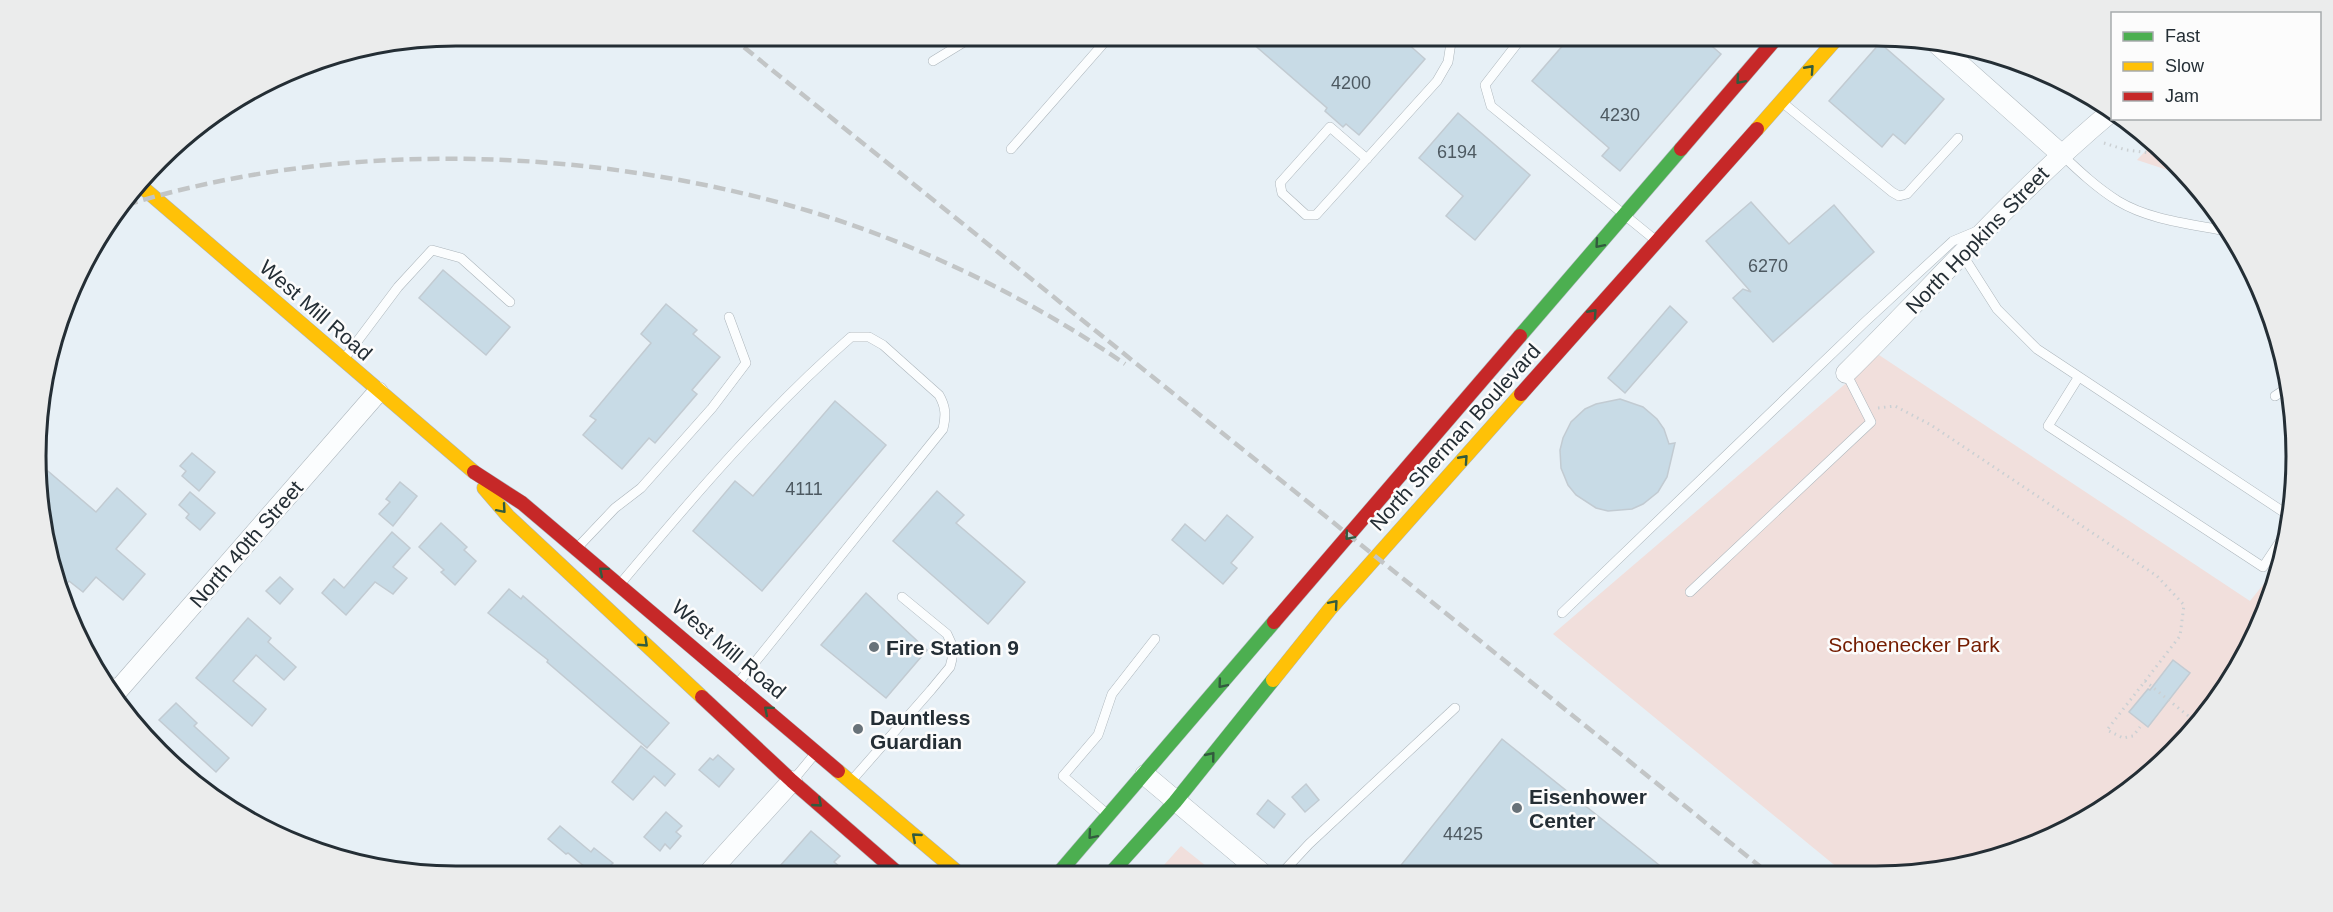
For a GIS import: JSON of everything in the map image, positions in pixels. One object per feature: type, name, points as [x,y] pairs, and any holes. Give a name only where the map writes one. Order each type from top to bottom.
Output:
[{"type":"main road","name":"North Sherman Boulevard","points":[[1065,866],[1769,46]]},
{"type":"main road","name":"North Sherman Boulevard","points":[[1117,866],[1175,802],[1330,609],[1830,46]]},
{"type":"main road","name":"West Mill Road","points":[[145,190],[464,465],[522,502],[950,866]]},
{"type":"main road","name":"West Mill Road","points":[[464,465],[508,516],[792,781],[889,866]]},
{"type":"street","points":[[1947,52],[2061,154]]},
{"type":"street","name":"North Hopkins Street","points":[[1846,373],[1916,305],[1987,226],[2061,154],[2106,116]]},
{"type":"street","name":"North 40th Street","points":[[120,689],[378,392]]},
{"type":"street","points":[[1145,775],[1253,866]]},
{"type":"street","points":[[715,866],[792,781]]},
{"type":"lane","points":[[933,61],[958,46]]},
{"type":"lane","points":[[1011,149],[1101,46]]},
{"type":"lane","points":[[1367,159],[1330,127],[1280,183],[1282,193],[1306,215],[1316,215],[1367,159],[1437,81],[1448,62],[1450,46]]},
{"type":"lane","points":[[1515,46],[1485,85],[1491,106],[1657,242]]},
{"type":"lane","points":[[1782,101],[1899,196],[1907,194],[1958,138]]},
{"type":"lane","points":[[2061,154],[2098,188],[2120,203],[2162,217],[2218,229]]},
{"type":"lane","points":[[1562,613],[1953,241],[1987,226]]},
{"type":"lane","points":[[342,361],[398,287],[432,250],[461,258],[510,302]]},
{"type":"lane","points":[[1962,254],[1997,309],[2037,349],[2283,512]]},
{"type":"lane","points":[[577,549],[615,507],[641,488],[712,408],[746,363],[729,317]]},
{"type":"lane","points":[[620,585],[712,476],[816,368],[851,337],[869,337],[883,345],[939,395],[944,404],[946,416],[943,429],[737,684]]},
{"type":"lane","points":[[1690,592],[1871,422],[1846,373]]},
{"type":"lane","points":[[2078,378],[2048,426],[2263,567],[2277,547]]},
{"type":"lane","points":[[2275,396],[2281,392]]},
{"type":"lane","points":[[851,781],[950,667],[952,645],[947,634],[902,597]]},
{"type":"lane","points":[[1109,816],[1063,776],[1098,735],[1112,694],[1155,639]]},
{"type":"lane","points":[[1289,866],[1455,708]]},
{"type":"lane","points":[[792,781],[817,752]]},
{"type":"path","points":[[2082,136],[2126,150],[2153,153]]},
{"type":"path","points":[[1865,410],[1895,406],[1931,425],[2157,576],[2184,605],[2180,636],[2107,730],[2123,738],[2133,736],[2140,727]]},
{"type":"path","points":[[2145,681],[2191,719]]},
{"type":"green space","points":[[2148,149],[2172,171],[2137,160]]},
{"type":"green space","name":"Schoenecker Park","points":[[1879,355],[2250,601],[2268,579],[2244,637],[2217,684],[2167,746],[2126,781],[2082,811],[2009,844],[1957,858],[1904,865],[1835,866],[1553,634]]},
{"type":"green space","points":[[1181,846],[1206,866],[1163,866]]},
{"type":"building","points":[[1256,46],[1410,46],[1425,59],[1359,135],[1346,124],[1343,127],[1325,111],[1327,108]]},
{"type":"building","points":[[1562,46],[1712,46],[1721,54],[1620,171],[1602,156],[1609,148],[1532,81]]},
{"type":"building","points":[[1877,46],[1884,46],[1944,99],[1905,144],[1893,134],[1882,147],[1829,101]]},
{"type":"building","points":[[1458,113],[1530,175],[1475,240],[1446,216],[1463,196],[1419,158]]},
{"type":"building","points":[[1751,202],[1789,244],[1834,205],[1874,252],[1773,342],[1733,298],[1743,289],[1751,292],[1706,241]]},
{"type":"building","points":[[443,270],[510,327],[486,355],[419,298]]},
{"type":"building","points":[[666,304],[697,330],[693,334],[720,357],[692,390],[697,394],[655,443],[649,438],[622,469],[583,435],[596,420],[590,416],[651,343],[641,334]]},
{"type":"building","points":[[1670,306],[1687,322],[1625,393],[1608,378]]},
{"type":"building","points":[[1620,399],[1643,407],[1657,419],[1664,429],[1669,444],[1675,443],[1667,477],[1658,492],[1643,504],[1632,509],[1608,511],[1596,508],[1576,495],[1568,485],[1561,468],[1560,450],[1571,422],[1585,409]]},
{"type":"building","points":[[835,401],[886,445],[762,591],[693,531],[735,481],[753,496]]},
{"type":"building","points":[[192,453],[215,472],[199,491],[182,476],[186,471],[180,466]]},
{"type":"building","points":[[47,470],[96,512],[117,488],[146,514],[116,549],[145,574],[123,600],[96,577],[83,592],[69,581],[67,584],[54,536]]},
{"type":"building","points":[[400,482],[417,496],[393,526],[379,514],[390,502],[386,499]]},
{"type":"building","points":[[937,491],[964,515],[956,523],[1025,582],[988,624],[893,541]]},
{"type":"building","points":[[190,492],[215,513],[200,530],[186,518],[189,514],[179,505]]},
{"type":"building","points":[[1227,515],[1253,537],[1231,563],[1237,568],[1223,584],[1172,540],[1185,524],[1205,541]]},
{"type":"building","points":[[441,523],[467,547],[464,550],[476,561],[455,585],[441,572],[444,570],[419,547]]},
{"type":"building","points":[[392,532],[410,548],[393,567],[407,578],[393,594],[375,582],[346,615],[322,593],[334,579],[344,588]]},
{"type":"building","points":[[280,577],[293,589],[280,604],[266,591]]},
{"type":"building","points":[[509,589],[521,599],[523,596],[669,723],[647,748],[547,662],[548,660],[488,613]]},
{"type":"building","name":"Fire Station 9","points":[[866,593],[927,650],[886,698],[821,645]]},
{"type":"building","points":[[248,618],[271,638],[268,642],[296,667],[284,680],[256,655],[233,681],[266,709],[252,726],[196,678]]},
{"type":"building","points":[[2173,660],[2190,673],[2148,727],[2129,712],[2148,689],[2150,690]]},
{"type":"building","points":[[176,703],[197,723],[194,726],[229,758],[216,772],[159,720]]},
{"type":"building","name":"Eisenhower Center","points":[[1502,739],[1660,866],[1400,866]]},
{"type":"building","points":[[641,746],[675,774],[665,786],[654,776],[633,800],[612,782]]},
{"type":"building","points":[[718,755],[734,769],[719,787],[699,770],[710,758],[713,760]]},
{"type":"building","points":[[1306,784],[1319,800],[1305,812],[1292,797]]},
{"type":"building","points":[[1268,800],[1285,814],[1274,828],[1257,814]]},
{"type":"building","points":[[666,812],[682,826],[676,832],[681,836],[670,849],[665,844],[660,851],[644,837]]},
{"type":"building","points":[[560,826],[591,852],[594,848],[613,863],[612,866],[584,866],[548,839]]},
{"type":"building","points":[[811,831],[840,856],[834,862],[839,866],[780,866]]},
{"type":"railway","points":[[742,46],[1759,866]]},
{"type":"railway","points":[[134,203],[209,183],[294,169],[381,161],[468,159],[555,163],[642,174],[727,190],[809,211],[892,240],[1013,296],[1089,340],[1125,364]]},
{"type":"traffic: fast","points":[[1520,336],[1681,149]]},
{"type":"traffic: fast","points":[[1065,866],[1274,622]]},
{"type":"traffic: fast","points":[[1117,866],[1175,802],[1273,680]]},
{"type":"traffic: slow","points":[[1757,129],[1830,46]]},
{"type":"traffic: slow","points":[[145,190],[474,472]]},
{"type":"traffic: slow","points":[[1273,680],[1330,609],[1521,394]]},
{"type":"traffic: slow","points":[[484,488],[508,516],[702,697]]},
{"type":"traffic: slow","points":[[838,771],[950,866]]},
{"type":"traffic: jam","points":[[1681,149],[1769,46]]},
{"type":"traffic: jam","points":[[1521,394],[1757,129]]},
{"type":"traffic: jam","points":[[1274,622],[1520,336]]},
{"type":"traffic: jam","points":[[474,472],[522,503],[838,771]]},
{"type":"traffic: jam","points":[[702,697],[792,781],[890,866]]},
{"type":"place","name":"Fire Station 9","points":[[874,647]]},
{"type":"place","name":"Dauntless Guardian","points":[[858,729]]},
{"type":"place","name":"Eisenhower Center","points":[[1517,808]]}]
